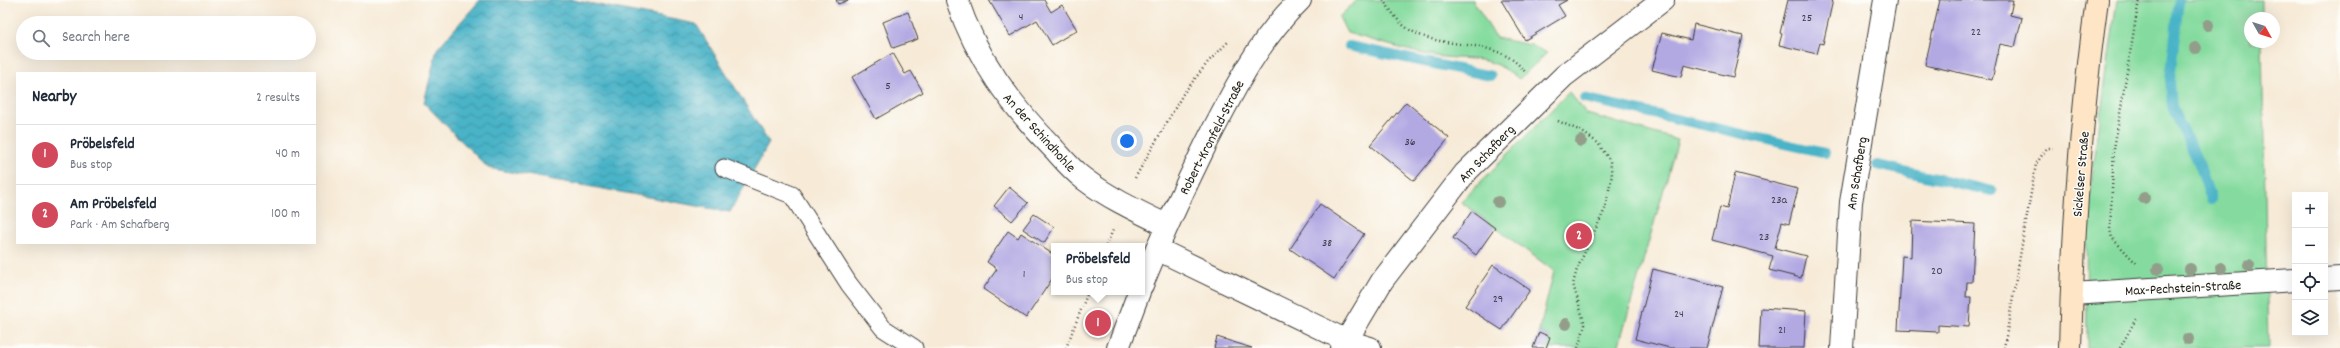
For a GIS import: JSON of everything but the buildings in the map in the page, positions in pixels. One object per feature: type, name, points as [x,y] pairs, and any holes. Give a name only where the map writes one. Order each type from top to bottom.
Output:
[{"type":"main road","name":"Sickelser Straße","points":[[2070,348],[2075,219],[2090,49],[2097,0]]},
{"type":"street","name":"An der Schindhohle","points":[[957,0],[974,44],[995,80],[1019,113],[1082,178],[1123,204],[1166,225]]},
{"type":"street","name":"Robert-Kronfeld-Straße","points":[[1145,278],[1166,225],[1222,113],[1261,44],[1300,0]]},
{"type":"street","name":"Am Schafberg","points":[[1344,344],[1382,282],[1465,173],[1564,76],[1663,0]]},
{"type":"street","name":"Am Schafberg","points":[[1842,348],[1851,202],[1885,0]]},
{"type":"street","points":[[1157,249],[1344,344],[1370,348]]},
{"type":"street","points":[[2328,279],[2340,278]]},
{"type":"street","name":"Max-Pechstein-Straße","points":[[2072,294],[2292,280]]},
{"type":"street","points":[[1118,348],[1138,295]]},
{"type":"lane","points":[[724,168],[792,195],[849,284],[883,328],[914,348]]},
{"type":"path","points":[[1383,0],[1398,19],[1416,33],[1444,42],[1476,46],[1506,54],[1528,75]]},
{"type":"path","points":[[2137,289],[2136,260],[2118,246],[2112,238],[2110,230],[2114,149],[2139,0]]},
{"type":"path","points":[[1134,180],[1183,94],[1208,62],[1230,40]]},
{"type":"path","points":[[1554,119],[1581,131],[1598,143],[1610,160],[1612,175],[1604,209],[1577,269],[1573,284],[1585,325],[1578,348]]},
{"type":"path","points":[[2004,348],[2036,164]]},
{"type":"path","points":[[1107,243],[1114,227]]},
{"type":"path","points":[[1066,348],[1087,295]]},
{"type":"green space","points":[[1357,0],[1473,0],[1496,38],[1531,45],[1547,53],[1519,79],[1508,71],[1487,61],[1443,57],[1399,48],[1347,33],[1339,17]]},
{"type":"green space","points":[[2117,0],[2261,0],[2261,12],[2244,12],[2244,48],[2262,48],[2268,348],[2087,348],[2086,219]]},
{"type":"green space","points":[[1569,92],[1587,114],[1678,140],[1618,348],[1546,348],[1550,337],[1539,332],[1554,271],[1461,202]]},
{"type":"water","points":[[480,0],[573,0],[696,24],[769,143],[730,212],[488,168],[424,103],[437,49]]},
{"type":"waterway","points":[[2179,0],[2170,80],[2172,107],[2200,166],[2211,200]]},
{"type":"waterway","points":[[1349,46],[1491,76]]},
{"type":"waterway","points":[[1584,98],[1825,153]]},
{"type":"waterway","points":[[1877,165],[1992,191]]},
{"type":"place","name":"Am Pröbelsfeld","points":[[1579,236]]},
{"type":"place","name":"Pröbelsfeld","points":[[1098,323]]}]
